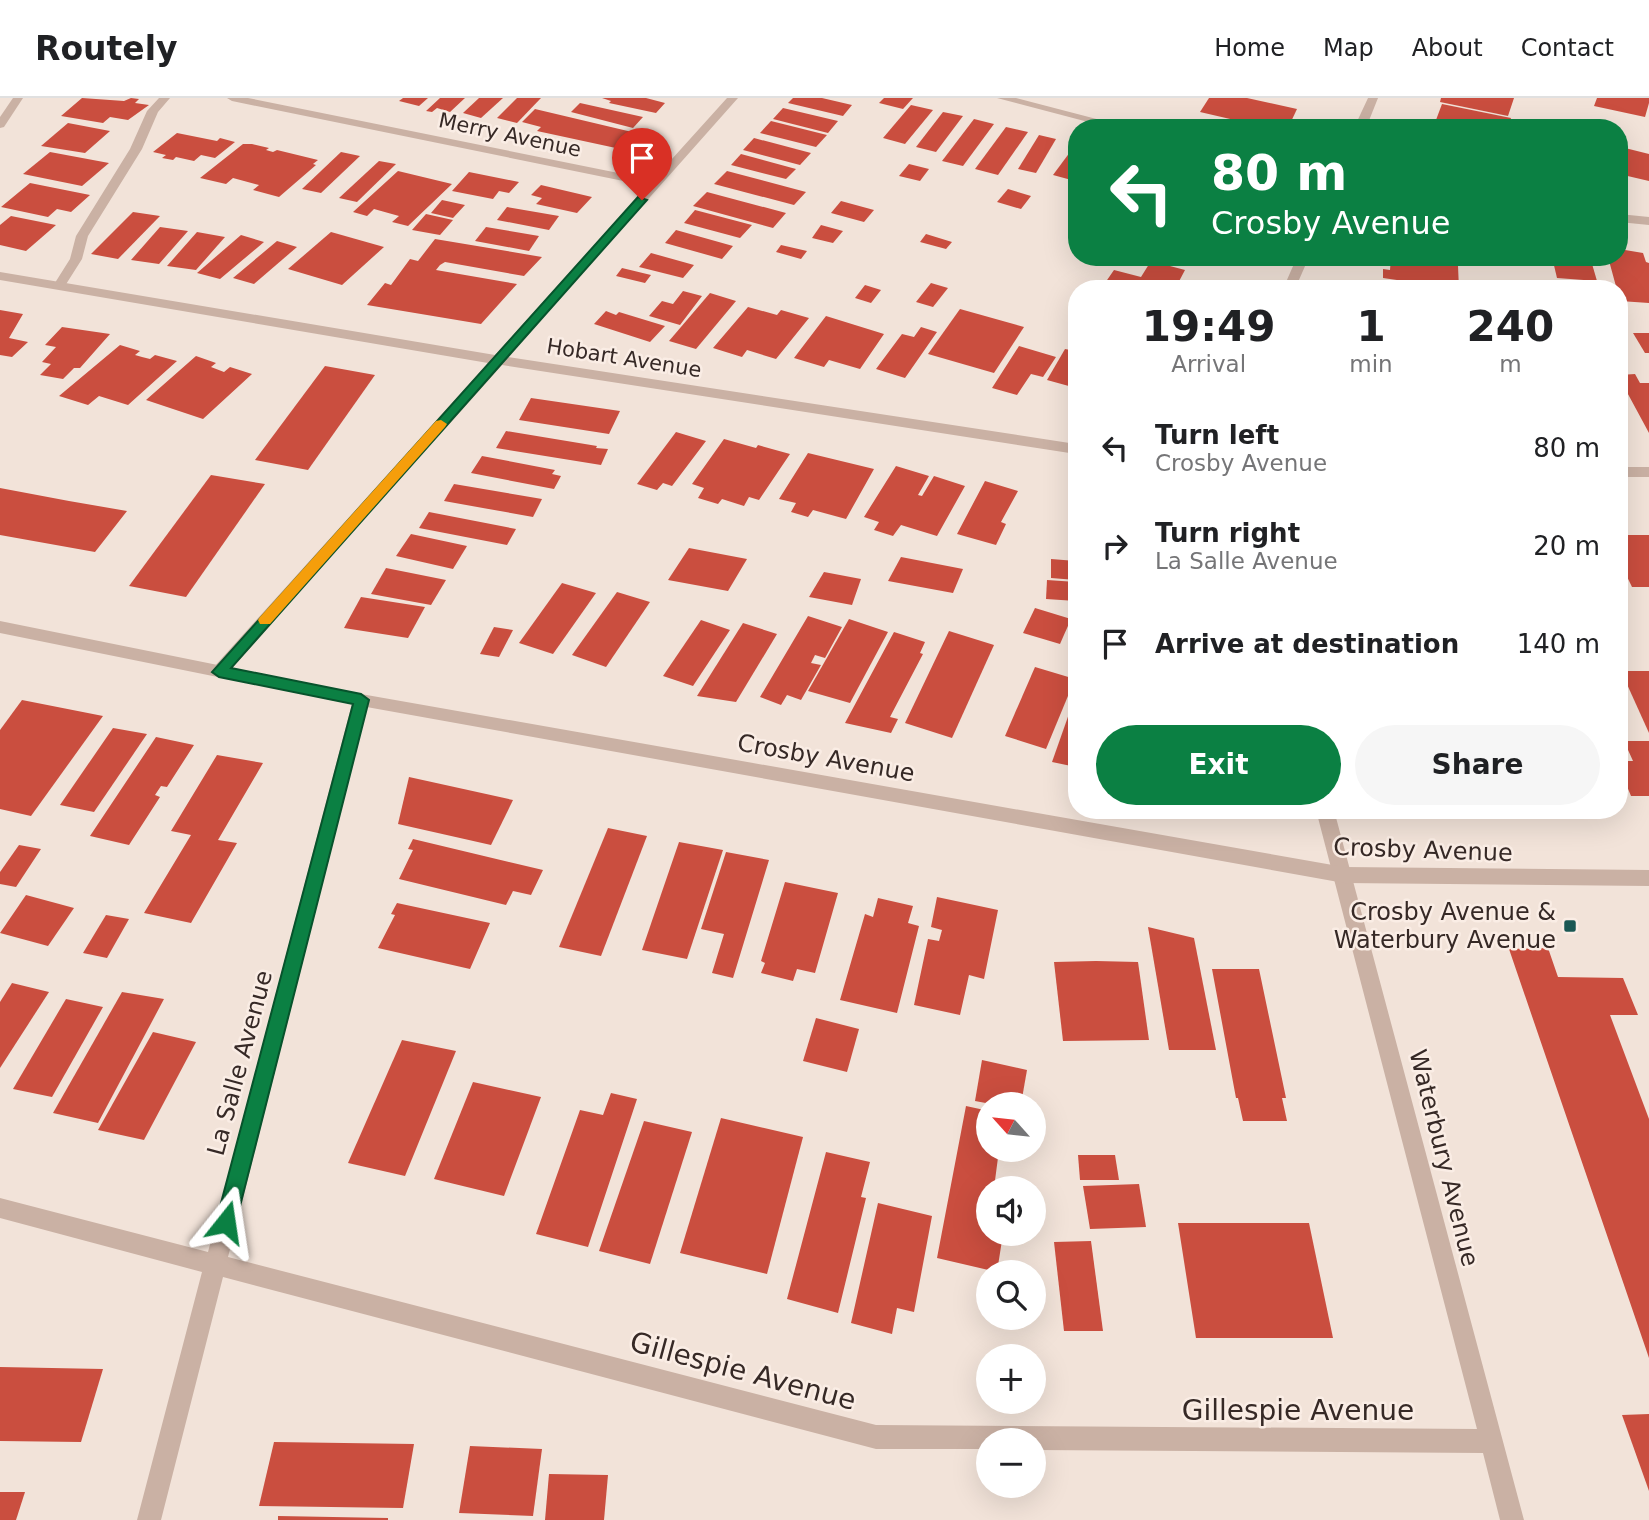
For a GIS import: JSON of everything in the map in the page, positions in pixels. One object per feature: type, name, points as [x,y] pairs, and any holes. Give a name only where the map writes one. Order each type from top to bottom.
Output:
[{"type":"street","points":[[0,125],[18,98]]},
{"type":"street","points":[[59,286],[76,258],[82,236],[136,149],[153,111],[165,98]]},
{"type":"street","name":"Merry Avenue","points":[[232,98],[656,184]]},
{"type":"street","points":[[219,672],[733,98]]},
{"type":"street","points":[[1002,98],[1089,119]]},
{"type":"street","points":[[1364,119],[1374,98]]},
{"type":"street","points":[[1628,219],[1649,221]]},
{"type":"street","name":"Hobart Avenue","points":[[0,276],[498,360],[1068,448]]},
{"type":"street","points":[[1628,472],[1649,472]]},
{"type":"street","name":"Crosby Avenue","points":[[0,627],[361,700],[1344,875],[1649,878]]},
{"type":"street","name":"La Salle Avenue","points":[[149,1520],[361,700]]},
{"type":"street","name":"Waterbury Avenue","points":[[1328,819],[1512,1520]]},
{"type":"street","name":"Gillespie Avenue","points":[[0,1208],[876,1437],[1490,1441]]},
{"type":"building","points":[[82,98],[124,101],[131,98],[139,99],[135,103],[149,105],[128,120],[110,117],[103,123],[61,116]]},
{"type":"building","points":[[403,98],[428,98],[419,106],[399,101]]},
{"type":"building","points":[[440,98],[465,98],[450,112],[437,108],[432,112],[426,111]]},
{"type":"building","points":[[479,98],[503,98],[481,118],[463,113]]},
{"type":"building","points":[[517,98],[541,98],[517,123],[497,118]]},
{"type":"building","points":[[602,98],[646,98],[665,103],[656,113],[609,103],[611,101]]},
{"type":"building","points":[[793,98],[822,98],[852,105],[843,116],[788,103]]},
{"type":"building","points":[[884,98],[913,98],[903,109],[879,103]]},
{"type":"building","points":[[1209,98],[1247,98],[1297,109],[1292,119],[1230,119],[1200,112]]},
{"type":"building","points":[[1441,98],[1514,98],[1508,116],[1440,102]]},
{"type":"building","points":[[1597,98],[1649,98],[1649,103],[1645,117],[1594,106]]},
{"type":"building","points":[[580,103],[643,117],[633,128],[571,112]]},
{"type":"building","points":[[1442,104],[1511,118],[1511,119],[1436,119]]},
{"type":"building","points":[[911,105],[933,110],[905,144],[883,138]]},
{"type":"building","points":[[783,108],[838,121],[828,133],[773,119]]},
{"type":"building","points":[[535,109],[632,132],[634,130],[656,135],[639,153],[537,131],[541,127],[522,122]]},
{"type":"building","points":[[943,112],[963,116],[936,152],[916,147]]},
{"type":"building","points":[[974,119],[994,124],[963,166],[942,161]]},
{"type":"building","points":[[771,121],[827,135],[816,147],[760,133]]},
{"type":"building","points":[[68,123],[110,131],[85,153],[41,146]]},
{"type":"building","points":[[1006,127],[1028,132],[998,175],[975,169]]},
{"type":"building","points":[[177,133],[235,142],[215,158],[201,155],[194,161],[176,157],[173,160],[162,158],[166,155],[153,152]]},
{"type":"building","points":[[1039,135],[1056,139],[1036,173],[1018,169]]},
{"type":"building","points":[[754,138],[811,153],[800,165],[743,150]]},
{"type":"building","points":[[243,144],[318,160],[313,164],[316,165],[279,197],[253,190],[259,185],[233,178],[226,184],[200,178]]},
{"type":"building","points":[[1628,149],[1649,154],[1649,181],[1628,176]]},
{"type":"building","points":[[50,152],[109,163],[82,186],[23,174]]},
{"type":"building","points":[[341,152],[360,156],[321,193],[302,189]]},
{"type":"building","points":[[741,154],[796,169],[786,179],[731,165]]},
{"type":"building","points":[[1068,155],[1068,179],[1053,175]]},
{"type":"building","points":[[379,161],[396,164],[357,202],[339,198]]},
{"type":"building","points":[[909,164],[929,169],[920,181],[899,176]]},
{"type":"building","points":[[398,171],[452,184],[408,226],[392,222],[399,216],[374,209],[367,216],[353,212]]},
{"type":"building","points":[[727,171],[806,192],[794,205],[714,184]]},
{"type":"building","points":[[469,172],[519,182],[509,193],[499,191],[493,199],[452,191]]},
{"type":"building","points":[[30,183],[90,195],[71,212],[57,209],[48,217],[1,207]]},
{"type":"building","points":[[541,185],[592,197],[577,213],[536,204],[542,198],[531,195]]},
{"type":"building","points":[[1008,189],[1031,196],[1021,209],[997,202]]},
{"type":"building","points":[[707,192],[786,213],[773,228],[693,206]]},
{"type":"building","points":[[442,200],[465,205],[453,218],[431,213]]},
{"type":"building","points":[[841,201],[874,210],[864,222],[831,213]]},
{"type":"building","points":[[507,207],[559,216],[549,230],[497,220]]},
{"type":"building","points":[[695,210],[752,225],[740,238],[684,223]]},
{"type":"building","points":[[133,212],[160,216],[118,259],[91,254]]},
{"type":"building","points":[[426,214],[453,220],[440,235],[412,230]]},
{"type":"building","points":[[11,216],[56,225],[26,251],[0,245],[0,225]]},
{"type":"building","points":[[821,225],[843,231],[833,243],[812,238]]},
{"type":"building","points":[[160,227],[188,231],[159,264],[131,260]]},
{"type":"building","points":[[486,227],[539,236],[529,251],[475,241]]},
{"type":"building","points":[[676,230],[733,246],[722,259],[665,243]]},
{"type":"building","points":[[197,232],[225,237],[196,270],[167,266]]},
{"type":"building","points":[[331,232],[384,247],[342,285],[288,269]]},
{"type":"building","points":[[926,234],[952,242],[946,249],[920,242]]},
{"type":"building","points":[[241,235],[264,242],[220,279],[197,273]]},
{"type":"building","points":[[435,239],[542,257],[524,276],[445,262],[440,265],[436,270],[517,284],[481,324],[367,305],[385,283],[391,285],[410,259],[418,261]]},
{"type":"building","points":[[277,241],[297,247],[254,284],[233,278]]},
{"type":"building","points":[[781,245],[807,251],[801,259],[776,252]]},
{"type":"building","points":[[1628,250],[1643,253],[1649,263],[1649,303],[1628,302],[1628,280],[1614,280],[1610,266],[1628,266]]},
{"type":"building","points":[[651,253],[694,265],[683,278],[639,267]]},
{"type":"building","points":[[1148,266],[1170,266],[1185,270],[1180,280],[1107,280],[1114,270],[1141,277]]},
{"type":"building","points":[[1390,266],[1458,266],[1459,280],[1383,278],[1383,269],[1390,270]]},
{"type":"building","points":[[1554,266],[1593,266],[1597,280],[1584,280],[1557,278]]},
{"type":"building","points":[[622,268],[651,275],[645,283],[616,276]]},
{"type":"building","points":[[931,283],[948,288],[933,307],[916,302]]},
{"type":"building","points":[[865,285],[881,290],[871,303],[855,298]]},
{"type":"building","points":[[683,291],[702,296],[680,325],[649,316],[662,301],[673,304]]},
{"type":"building","points":[[710,293],[736,301],[696,349],[669,341]]},
{"type":"building","points":[[748,307],[777,315],[781,310],[809,318],[776,359],[747,350],[742,357],[713,348]]},
{"type":"building","points":[[960,309],[1024,327],[994,373],[928,354]]},
{"type":"building","points":[[0,310],[23,314],[9,338],[28,342],[12,357],[0,355]]},
{"type":"building","points":[[606,311],[616,315],[619,312],[665,326],[650,342],[594,324]]},
{"type":"building","points":[[826,316],[884,334],[860,369],[829,360],[824,367],[794,358]]},
{"type":"building","points":[[62,327],[110,334],[80,368],[74,368],[63,379],[40,375],[51,364],[42,362],[56,347],[45,345]]},
{"type":"building","points":[[921,327],[937,332],[905,378],[876,369],[902,334],[914,337]]},
{"type":"building","points":[[1633,333],[1649,333],[1649,353],[1645,353]]},
{"type":"building","points":[[120,345],[140,351],[135,355],[142,357],[150,359],[155,355],[177,361],[128,405],[99,396],[88,405],[59,396]]},
{"type":"building","points":[[1019,346],[1056,357],[1043,377],[1031,374],[1017,395],[992,388]]},
{"type":"building","points":[[1065,349],[1068,350],[1068,386],[1047,380]]},
{"type":"building","points":[[196,356],[216,363],[211,367],[224,372],[230,367],[252,374],[203,419],[146,400]]},
{"type":"building","points":[[325,366],[375,375],[308,470],[255,460]]},
{"type":"building","points":[[1628,374],[1635,374],[1640,383],[1649,383],[1649,433],[1628,394]]},
{"type":"building","points":[[531,398],[620,411],[609,434],[519,420]]},
{"type":"building","points":[[506,431],[608,449],[601,465],[496,448]]},
{"type":"building","points":[[676,432],[706,441],[672,486],[663,483],[657,490],[637,484]]},
{"type":"building","points":[[724,439],[790,454],[759,500],[749,497],[744,506],[722,499],[718,504],[698,498],[704,488],[692,484]]},
{"type":"building","points":[[808,453],[874,469],[846,519],[813,510],[808,517],[791,512],[796,503],[779,499]]},
{"type":"building","points":[[482,456],[555,470],[552,474],[561,476],[554,489],[471,473]]},
{"type":"building","points":[[896,466],[929,476],[918,495],[922,496],[934,476],[965,486],[937,536],[901,525],[893,536],[874,530],[879,522],[864,517]]},
{"type":"building","points":[[211,475],[265,484],[186,597],[129,586]]},
{"type":"building","points":[[985,481],[1018,491],[1001,522],[1006,524],[996,545],[957,534]]},
{"type":"building","points":[[454,484],[542,499],[533,517],[444,501]]},
{"type":"building","points":[[0,488],[127,511],[95,552],[0,535]]},
{"type":"building","points":[[429,512],[516,529],[507,545],[419,528]]},
{"type":"building","points":[[411,534],[467,546],[453,569],[396,556]]},
{"type":"building","points":[[1628,535],[1649,535],[1649,587],[1632,587],[1628,579]]},
{"type":"building","points":[[689,548],[747,559],[728,591],[668,580]]},
{"type":"building","points":[[901,557],[963,569],[953,593],[888,581]]},
{"type":"building","points":[[1051,559],[1068,560],[1068,579],[1051,578]]},
{"type":"building","points":[[386,568],[446,580],[431,605],[371,594]]},
{"type":"building","points":[[824,572],[861,579],[852,605],[809,597]]},
{"type":"building","points":[[1047,580],[1068,581],[1068,600],[1046,599]]},
{"type":"building","points":[[562,583],[596,593],[553,654],[519,643]]},
{"type":"building","points":[[617,592],[650,602],[606,667],[572,655]]},
{"type":"building","points":[[361,597],[425,607],[408,638],[344,628]]},
{"type":"building","points":[[1035,608],[1068,618],[1068,626],[1060,644],[1023,633]]},
{"type":"building","points":[[808,616],[842,627],[825,658],[815,655],[811,663],[821,665],[801,700],[787,695],[781,705],[760,697]]},
{"type":"building","points":[[849,619],[888,632],[850,703],[808,691]]},
{"type":"building","points":[[701,620],[730,630],[693,686],[663,676]]},
{"type":"building","points":[[743,623],[777,634],[736,702],[697,696]]},
{"type":"building","points":[[494,627],[513,630],[499,657],[480,654]]},
{"type":"building","points":[[949,631],[994,645],[952,738],[905,723]]},
{"type":"building","points":[[894,632],[925,642],[920,653],[923,654],[890,717],[898,719],[891,733],[845,723]]},
{"type":"building","points":[[1035,667],[1068,677],[1068,696],[1046,749],[1005,736]]},
{"type":"building","points":[[1628,671],[1649,671],[1649,733],[1628,686]]},
{"type":"building","points":[[22,700],[103,716],[31,816],[0,809],[0,730]]},
{"type":"building","points":[[1068,717],[1068,765],[1052,762]]},
{"type":"building","points":[[113,728],[147,734],[94,812],[60,805]]},
{"type":"building","points":[[156,737],[194,745],[167,787],[161,786],[155,795],[160,797],[129,845],[90,836]]},
{"type":"building","points":[[1628,741],[1649,741],[1649,796],[1631,796],[1628,789],[1628,761],[1633,761],[1628,750]]},
{"type":"building","points":[[217,755],[263,763],[218,840],[237,843],[191,923],[144,913],[191,835],[171,831]]},
{"type":"building","points":[[409,777],[513,800],[491,845],[398,824]]},
{"type":"building","points":[[608,828],[647,836],[601,956],[559,947]]},
{"type":"building","points":[[413,839],[543,870],[531,895],[513,891],[506,905],[399,879],[413,850],[408,849]]},
{"type":"building","points":[[679,842],[723,850],[687,959],[642,950]]},
{"type":"building","points":[[19,845],[41,849],[16,887],[0,884],[0,872]]},
{"type":"building","points":[[726,852],[769,860],[733,978],[712,973],[724,934],[701,929]]},
{"type":"building","points":[[785,882],[838,893],[815,973],[797,969],[793,981],[761,973],[765,963],[761,961]]},
{"type":"building","points":[[26,895],[74,908],[48,946],[0,933]]},
{"type":"building","points":[[937,897],[998,910],[984,979],[969,975],[960,1015],[914,1005],[928,939],[939,941],[942,930],[931,927]]},
{"type":"building","points":[[878,898],[913,906],[908,923],[919,926],[897,1013],[840,1000],[865,914],[873,917]]},
{"type":"building","points":[[397,903],[490,923],[470,969],[378,948],[395,915],[391,914]]},
{"type":"building","points":[[106,915],[129,919],[107,958],[83,953]]},
{"type":"building","points":[[1148,927],[1194,938],[1216,1050],[1169,1050]]},
{"type":"building","points":[[1548,948],[1558,977],[1623,978],[1638,1015],[1610,1015],[1649,1119],[1649,1358],[1509,949]]},
{"type":"building","points":[[1054,962],[1138,962],[1149,1040],[1063,1041]]},
{"type":"building","points":[[1212,969],[1259,969],[1286,1098],[1282,1098],[1287,1121],[1243,1121],[1236,1098]]},
{"type":"building","points":[[12,983],[49,992],[0,1068],[0,1002]]},
{"type":"building","points":[[122,992],[164,999],[98,1123],[53,1113]]},
{"type":"building","points":[[66,999],[103,1007],[52,1097],[13,1089]]},
{"type":"building","points":[[816,1018],[859,1029],[847,1072],[803,1061]]},
{"type":"building","points":[[153,1032],[196,1042],[144,1140],[98,1130]]},
{"type":"building","points":[[402,1040],[456,1051],[405,1176],[348,1163]]},
{"type":"building","points":[[982,1060],[1027,1070],[1023,1092],[977,1092]]},
{"type":"building","points":[[473,1082],[541,1097],[504,1196],[434,1179]]},
{"type":"building","points":[[611,1093],[637,1099],[588,1247],[536,1234],[580,1110],[603,1115]]},
{"type":"building","points":[[966,1106],[976,1108],[976,1162],[997,1162],[996,1176],[976,1176],[976,1246],[1001,1246],[999,1260],[976,1260],[976,1267],[937,1258]]},
{"type":"building","points":[[721,1118],[803,1137],[767,1274],[680,1253]]},
{"type":"building","points":[[644,1121],[692,1132],[650,1264],[599,1251]]},
{"type":"building","points":[[826,1152],[870,1162],[861,1197],[866,1198],[838,1313],[787,1299]]},
{"type":"building","points":[[1078,1155],[1115,1155],[1119,1180],[1080,1180]]},
{"type":"building","points":[[1139,1184],[1146,1227],[1090,1229],[1083,1186]]},
{"type":"building","points":[[878,1203],[932,1216],[914,1312],[897,1308],[892,1334],[851,1323]]},
{"type":"building","points":[[1178,1223],[1309,1223],[1333,1338],[1196,1338]]},
{"type":"building","points":[[1091,1241],[1103,1331],[1064,1331],[1054,1242]]},
{"type":"building","points":[[0,1367],[103,1369],[81,1442],[0,1441]]},
{"type":"building","points":[[1649,1414],[1649,1491],[1622,1415]]},
{"type":"building","points":[[274,1442],[414,1444],[403,1508],[259,1506]]},
{"type":"building","points":[[470,1446],[542,1449],[533,1516],[459,1513]]},
{"type":"building","points":[[549,1474],[608,1475],[604,1520],[545,1520]]},
{"type":"building","points":[[0,1492],[25,1492],[16,1520],[0,1520]]},
{"type":"building","points":[[278,1516],[388,1518],[388,1520],[278,1520]]},
{"type":"slow traffic","points":[[265,620],[441,424]]},
{"type":"place","name":"Crosby Avenue & Waterbury Avenue","points":[[1570,926]]},
{"type":"route","points":[[226,1222],[361,700],[219,672],[642,200]]}]
